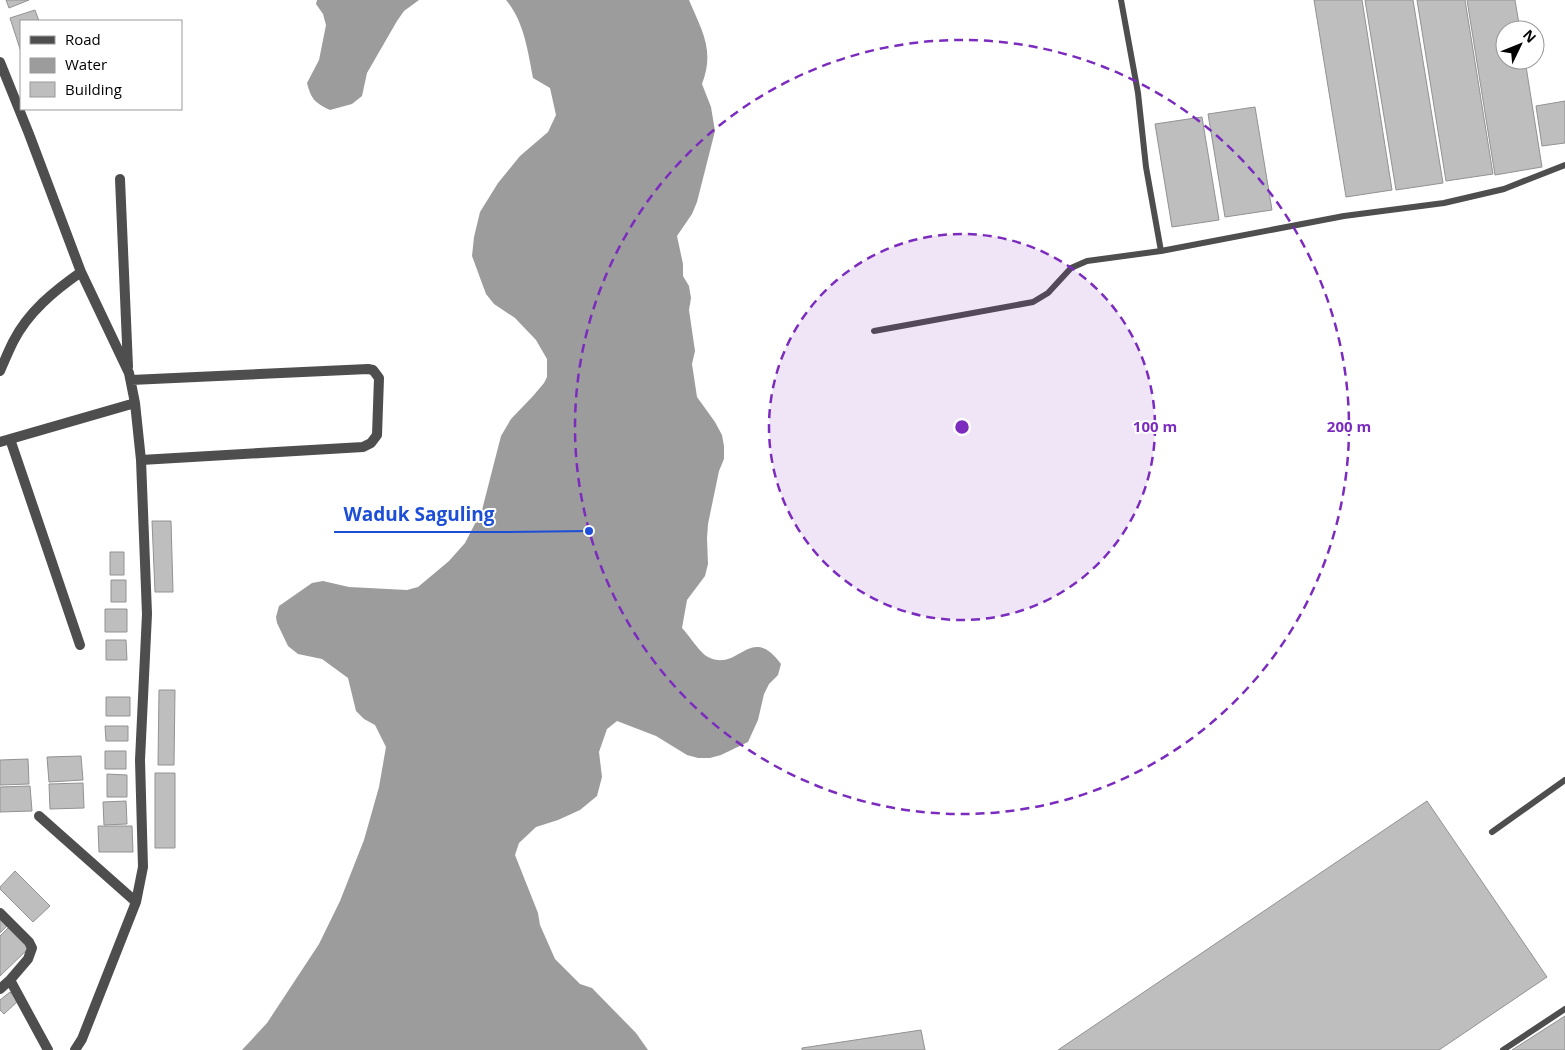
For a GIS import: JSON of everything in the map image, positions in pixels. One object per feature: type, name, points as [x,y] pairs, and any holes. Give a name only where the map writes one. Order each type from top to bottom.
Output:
[{"type":"street","points":[[0,62],[81,272],[130,376]]},
{"type":"street","points":[[75,1050],[82,1039],[136,902],[144,867],[140,760],[147,614],[142,460],[130,376],[120,179]]},
{"type":"street","points":[[0,371],[13,341],[31,316],[55,292],[81,272]]},
{"type":"street","points":[[130,376],[368,369],[374,370],[379,378],[377,435],[371,443],[363,446],[142,460]]},
{"type":"street","points":[[80,645],[5,441],[134,403]]},
{"type":"street","points":[[39,816],[136,902]]},
{"type":"street","points":[[0,913],[30,942],[32,948],[28,959],[0,989]]},
{"type":"street","points":[[10,980],[48,1050]]},
{"type":"lane","points":[[1121,0],[1138,93],[1146,167],[1160,251]]},
{"type":"lane","points":[[874,330],[1033,302],[1048,293],[1071,268],[1087,261],[1160,251],[1344,216],[1444,203],[1504,189],[1565,165]]},
{"type":"lane","points":[[1492,832],[1565,780]]},
{"type":"lane","points":[[1504,1050],[1565,1009]]},
{"type":"water","points":[[317,0],[419,0],[404,11],[397,21],[367,73],[362,96],[352,104],[330,110],[314,100],[307,83],[319,60],[326,25],[323,14],[316,4]]},
{"type":"water","points":[[506,0],[689,0],[698,21],[707,51],[706,72],[702,84],[711,107],[715,131],[697,202],[692,214],[677,236],[683,264],[683,276],[689,286],[691,298],[689,310],[695,351],[692,364],[697,397],[722,435],[724,459],[719,471],[708,524],[708,564],[705,576],[687,600],[682,628],[708,657],[719,660],[728,659],[752,648],[761,647],[770,652],[781,664],[778,675],[769,684],[764,694],[758,720],[748,742],[721,755],[710,758],[698,758],[687,755],[656,736],[617,721],[607,729],[599,752],[602,777],[597,796],[580,810],[536,827],[519,843],[515,855],[538,913],[540,925],[555,959],[580,984],[592,988],[636,1033],[648,1050],[242,1050],[267,1023],[319,944],[340,901],[364,840],[379,787],[386,747],[375,725],[364,719],[356,711],[348,678],[322,659],[298,654],[288,646],[277,623],[276,617],[279,606],[312,583],[323,581],[349,587],[407,590],[418,587],[449,561],[465,543],[482,510],[501,436],[511,419],[533,396],[547,377],[547,359],[536,340],[515,318],[494,304],[486,294],[472,256],[480,212],[498,183],[520,156],[548,132],[556,115],[550,88],[533,78],[521,27]]},
{"type":"building","points":[[6,0],[29,0],[9,8]]},
{"type":"building","points":[[1314,0],[1362,0],[1392,190],[1346,197]]},
{"type":"building","points":[[1365,0],[1413,0],[1443,183],[1396,190]]},
{"type":"building","points":[[1417,0],[1465,0],[1493,174],[1446,181]]},
{"type":"building","points":[[1467,0],[1515,0],[1518,20],[1495,20],[1495,70],[1527,70],[1542,167],[1495,175]]},
{"type":"building","points":[[35,10],[39,20],[20,20],[20,49],[10,18]]},
{"type":"building","points":[[1565,101],[1565,143],[1542,146],[1536,106]]},
{"type":"building","points":[[1255,107],[1272,210],[1225,217],[1208,114]]},
{"type":"building","points":[[1202,117],[1219,220],[1172,227],[1155,124]]},
{"type":"building","points":[[152,521],[171,521],[173,592],[155,592]]},
{"type":"building","points":[[110,552],[124,552],[124,575],[110,575]]},
{"type":"building","points":[[111,580],[126,580],[126,602],[111,602]]},
{"type":"building","points":[[105,609],[127,609],[127,632],[105,632]]},
{"type":"building","points":[[106,640],[126,640],[127,660],[106,660]]},
{"type":"building","points":[[159,690],[175,690],[174,765],[158,765]]},
{"type":"building","points":[[106,697],[130,697],[130,716],[106,716]]},
{"type":"building","points":[[105,726],[128,726],[128,741],[106,741]]},
{"type":"building","points":[[105,751],[126,751],[126,769],[105,769]]},
{"type":"building","points":[[81,756],[83,780],[49,782],[47,757]]},
{"type":"building","points":[[28,759],[29,784],[0,785],[0,760]]},
{"type":"building","points":[[155,773],[175,773],[175,848],[155,848]]},
{"type":"building","points":[[107,774],[127,775],[127,797],[107,797]]},
{"type":"building","points":[[83,783],[84,808],[50,809],[49,784]]},
{"type":"building","points":[[30,786],[32,811],[0,812],[0,787]]},
{"type":"building","points":[[126,801],[127,824],[104,825],[103,802]]},
{"type":"building","points":[[1427,801],[1547,977],[1439,1050],[1058,1050]]},
{"type":"building","points":[[98,826],[132,826],[133,852],[99,852]]},
{"type":"building","points":[[15,871],[50,906],[33,922],[0,889]]},
{"type":"building","points":[[0,918],[7,926],[0,933]]},
{"type":"building","points":[[9,927],[29,948],[0,976],[0,936]]},
{"type":"building","points":[[10,992],[18,1001],[4,1014],[0,1010],[0,1000]]},
{"type":"building","points":[[1565,1016],[1565,1050],[1512,1050]]},
{"type":"building","points":[[921,1030],[925,1050],[802,1050],[802,1048]]},
{"type":"place","name":"Waduk Saguling","points":[[589,531]]}]
